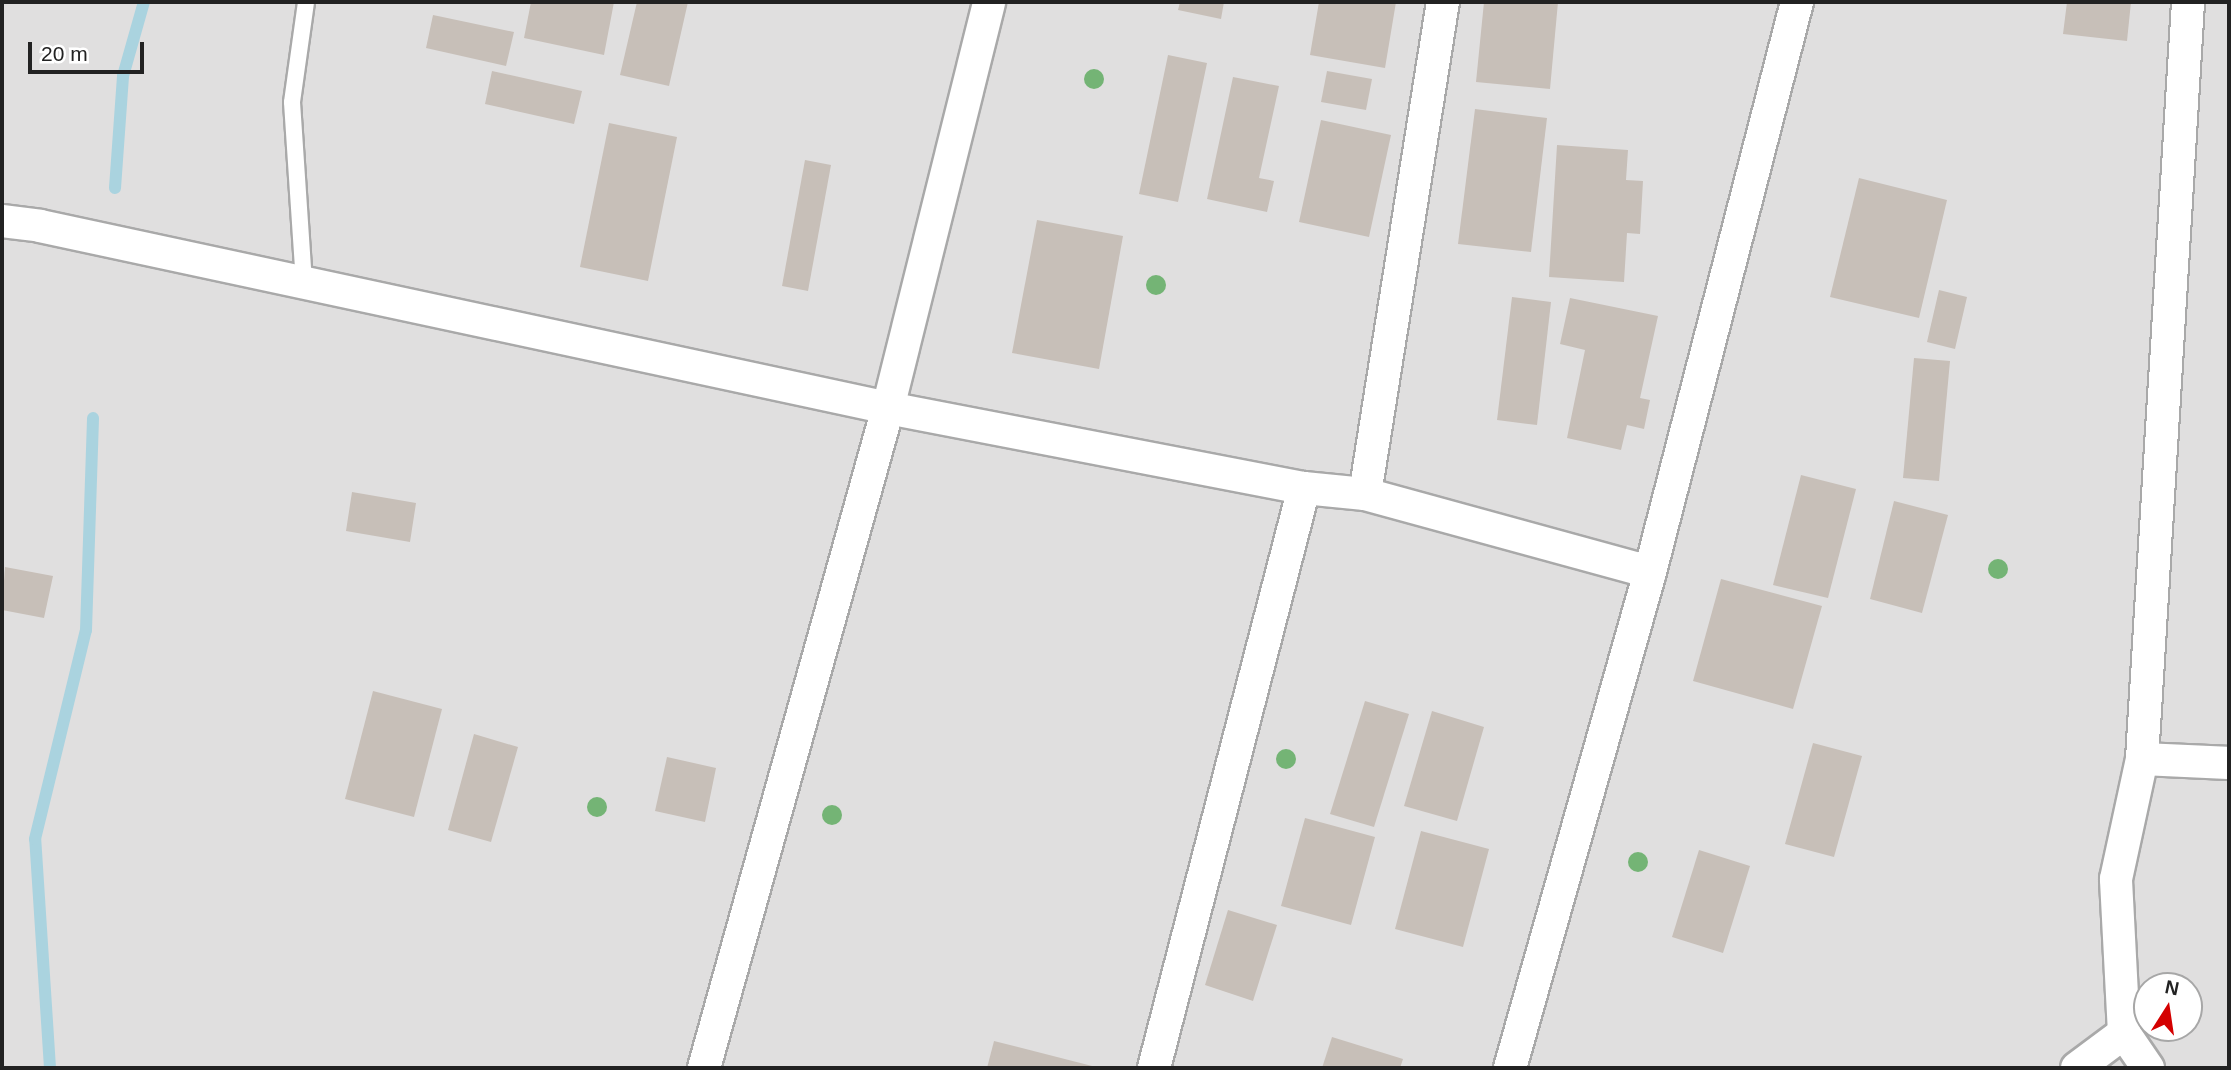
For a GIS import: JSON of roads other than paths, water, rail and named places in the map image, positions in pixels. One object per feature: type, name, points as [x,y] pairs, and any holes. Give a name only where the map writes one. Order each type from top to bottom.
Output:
[{"type":"street","points":[[704,1068],[888,408],[989,2]]},
{"type":"street","points":[[1365,494],[1443,2]]},
{"type":"street","points":[[1510,1068],[1650,572],[1797,2]]},
{"type":"street","points":[[2148,1068],[2124,1033],[2116,879],[2142,758],[2188,2]]},
{"type":"street","points":[[2,221],[40,226],[888,408],[1304,488],[1365,494],[1650,572]]},
{"type":"street","points":[[1154,1068],[1304,488]]},
{"type":"street","points":[[2142,758],[2229,763]]},
{"type":"street","points":[[2077,1068],[2124,1033]]},
{"type":"lane","points":[[303,283],[292,102],[306,2]]},
{"type":"waterway","points":[[115,188],[123,76],[144,2]]},
{"type":"waterway","points":[[50,1068],[35,839],[86,630],[93,418]]}]
